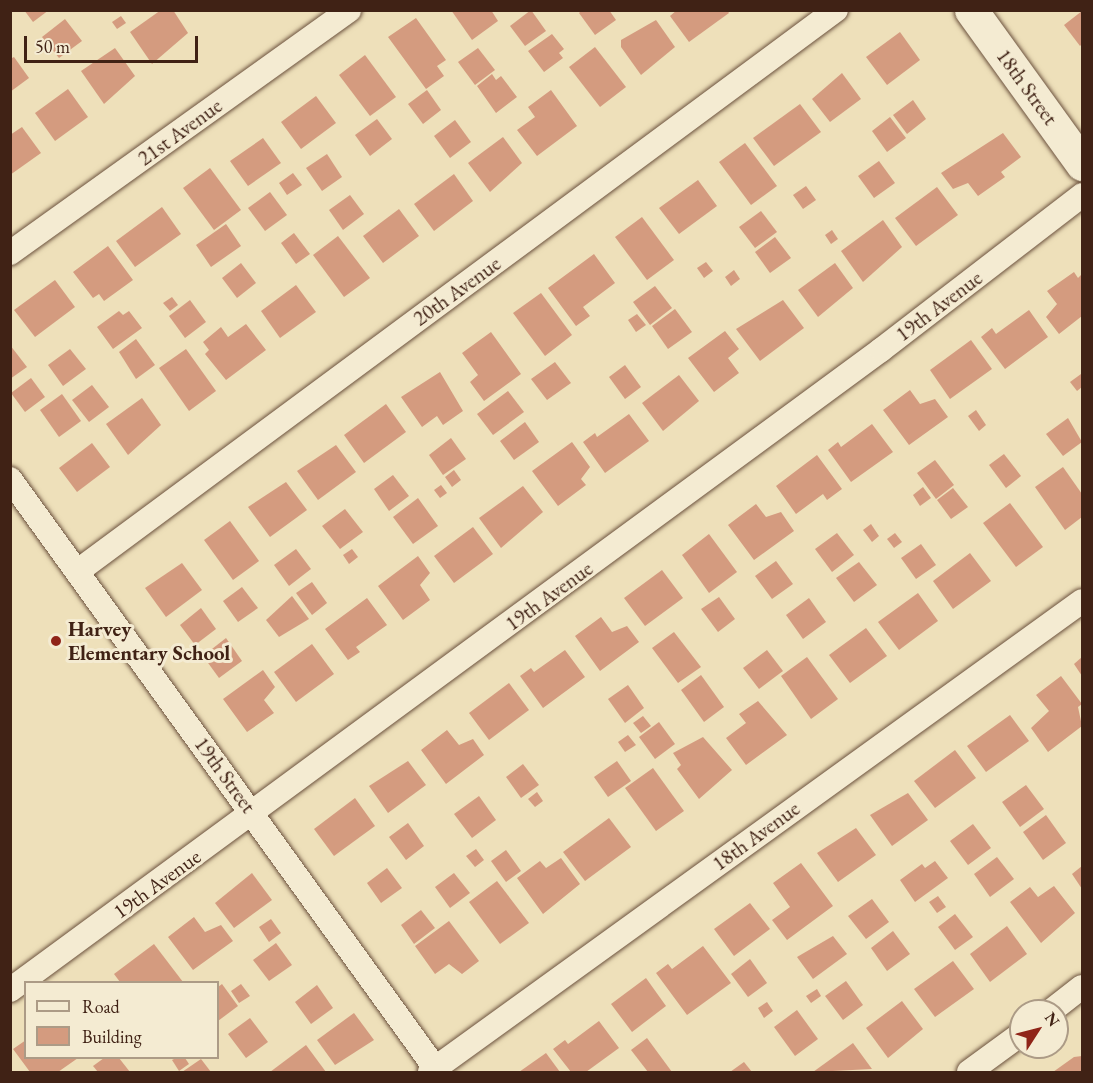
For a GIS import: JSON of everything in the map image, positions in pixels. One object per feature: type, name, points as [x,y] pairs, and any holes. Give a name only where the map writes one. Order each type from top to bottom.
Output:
[{"type":"street","name":"21st Avenue","points":[[10,253],[349,10]]},
{"type":"street","name":"20th Avenue","points":[[78,571],[836,10]]},
{"type":"street","name":"18th Street","points":[[971,10],[1083,164]]},
{"type":"street","name":"19th Avenue","points":[[10,990],[253,814],[1083,195]]},
{"type":"street","name":"19th Street","points":[[10,479],[253,814],[435,1071]]},
{"type":"street","name":"18th Avenue","points":[[435,1071],[1083,601]]},
{"type":"street","points":[[1067,999],[1083,987]]},
{"type":"street","points":[[969,1072],[1009,1043]]},
{"type":"building","points":[[24,10],[49,10],[33,22]]},
{"type":"building","points":[[161,10],[173,10],[188,33],[152,64],[130,32]]},
{"type":"building","points":[[451,10],[491,10],[498,21],[472,40]]},
{"type":"building","points":[[531,10],[546,31],[525,46],[510,26]]},
{"type":"building","points":[[582,10],[609,10],[616,20],[595,35],[579,13]]},
{"type":"building","points":[[677,10],[727,10],[729,13],[689,42],[670,16]]},
{"type":"building","points":[[1082,11],[1082,44],[1080,46],[1064,25]]},
{"type":"building","points":[[121,16],[126,23],[117,29],[112,22]]},
{"type":"building","points":[[416,18],[446,60],[437,66],[444,76],[426,89],[388,37]]},
{"type":"building","points":[[65,19],[82,41],[59,58],[42,37]]},
{"type":"building","points":[[656,20],[675,47],[641,75],[621,47],[621,40]]},
{"type":"building","points":[[900,32],[920,60],[887,85],[866,57]]},
{"type":"building","points":[[552,34],[564,49],[559,53],[563,58],[544,72],[528,51]]},
{"type":"building","points":[[595,47],[626,87],[600,107],[569,67]]},
{"type":"building","points":[[115,48],[135,76],[104,104],[81,71]]},
{"type":"building","points":[[478,48],[495,70],[475,85],[458,62]]},
{"type":"building","points":[[365,55],[396,97],[370,116],[339,75]]},
{"type":"building","points":[[14,57],[29,78],[10,92],[10,59]]},
{"type":"building","points":[[842,73],[861,99],[830,122],[812,99]]},
{"type":"building","points":[[492,74],[496,80],[501,76],[517,97],[496,113],[477,86]]},
{"type":"building","points":[[68,89],[88,117],[55,141],[35,113]]},
{"type":"building","points":[[427,90],[441,110],[423,124],[408,104]]},
{"type":"building","points":[[551,90],[577,126],[537,156],[517,130],[535,117],[528,107]]},
{"type":"building","points":[[316,96],[336,123],[301,149],[281,122]]},
{"type":"building","points":[[913,100],[926,119],[907,134],[893,115]]},
{"type":"building","points":[[800,104],[821,132],[774,166],[753,138]]},
{"type":"building","points":[[890,117],[906,138],[887,152],[872,131]]},
{"type":"building","points":[[377,119],[392,139],[370,156],[355,135]]},
{"type":"building","points":[[455,120],[471,142],[450,158],[434,136]]},
{"type":"building","points":[[22,127],[41,153],[10,175],[10,135]]},
{"type":"building","points":[[1003,133],[1021,157],[1001,172],[1005,177],[978,196],[968,183],[953,189],[941,173]]},
{"type":"building","points":[[503,137],[522,163],[490,192],[468,163]]},
{"type":"building","points":[[263,138],[281,163],[248,186],[230,161]]},
{"type":"building","points":[[745,143],[777,186],[751,205],[719,162]]},
{"type":"building","points":[[327,154],[342,177],[322,191],[306,168]]},
{"type":"building","points":[[879,161],[895,183],[874,198],[858,176]]},
{"type":"building","points":[[210,168],[241,210],[214,230],[183,188]]},
{"type":"building","points":[[293,173],[302,185],[287,195],[279,183]]},
{"type":"building","points":[[454,174],[473,201],[434,231],[414,204]]},
{"type":"building","points":[[698,180],[717,206],[679,234],[659,208]]},
{"type":"building","points":[[806,186],[816,200],[803,209],[793,195]]},
{"type":"building","points":[[937,187],[958,215],[916,246],[895,218]]},
{"type":"building","points":[[270,192],[287,215],[265,231],[248,208]]},
{"type":"building","points":[[350,195],[364,214],[343,230],[329,210]]},
{"type":"building","points":[[162,207],[181,234],[135,267],[116,241]]},
{"type":"building","points":[[399,209],[419,236],[383,263],[363,236]]},
{"type":"building","points":[[761,211],[777,232],[755,248],[739,227]]},
{"type":"building","points":[[642,217],[674,260],[647,280],[615,237]]},
{"type":"building","points":[[883,220],[902,247],[863,282],[841,251]]},
{"type":"building","points":[[226,224],[241,246],[211,267],[196,245]]},
{"type":"building","points":[[832,230],[838,239],[831,244],[825,235]]},
{"type":"building","points":[[294,233],[310,254],[296,264],[281,243]]},
{"type":"building","points":[[338,236],[370,278],[344,297],[313,255]]},
{"type":"building","points":[[775,237],[791,258],[770,273],[755,252]]},
{"type":"building","points":[[108,246],[133,280],[104,301],[99,294],[93,298],[73,272]]},
{"type":"building","points":[[594,254],[615,283],[583,307],[590,316],[576,326],[548,288]]},
{"type":"building","points":[[706,262],[713,271],[704,278],[697,268]]},
{"type":"building","points":[[241,263],[256,283],[237,298],[222,278]]},
{"type":"building","points":[[835,263],[853,288],[818,317],[798,290]]},
{"type":"building","points":[[734,270],[740,279],[731,286],[725,277]]},
{"type":"building","points":[[1074,272],[1078,278],[1082,274],[1082,316],[1059,334],[1046,317],[1057,304],[1047,291]]},
{"type":"building","points":[[55,280],[75,307],[35,337],[14,310]]},
{"type":"building","points":[[296,285],[316,312],[280,338],[261,311]]},
{"type":"building","points":[[655,286],[672,308],[650,325],[633,302]]},
{"type":"building","points":[[541,293],[572,335],[545,356],[513,313]]},
{"type":"building","points":[[172,297],[178,305],[170,311],[163,303]]},
{"type":"building","points":[[190,300],[206,322],[185,338],[169,316]]},
{"type":"building","points":[[783,300],[804,328],[760,361],[736,329]]},
{"type":"building","points":[[675,309],[692,332],[668,349],[652,326]]},
{"type":"building","points":[[1029,310],[1048,337],[1005,369],[981,337],[992,328],[996,334]]},
{"type":"building","points":[[119,311],[123,315],[129,311],[142,328],[113,349],[97,327]]},
{"type":"building","points":[[637,314],[646,325],[636,332],[628,320]]},
{"type":"building","points":[[246,324],[266,350],[226,380],[205,354],[209,350],[203,342],[221,327],[228,337]]},
{"type":"building","points":[[725,331],[739,349],[728,358],[739,373],[714,392],[688,358]]},
{"type":"building","points":[[491,332],[521,374],[484,401],[470,382],[478,375],[462,353]]},
{"type":"building","points":[[136,339],[155,365],[136,379],[119,352]]},
{"type":"building","points":[[971,340],[992,369],[950,399],[930,370]]},
{"type":"building","points":[[10,345],[27,367],[10,379]]},
{"type":"building","points":[[70,349],[86,369],[63,386],[48,365]]},
{"type":"building","points":[[186,349],[216,391],[189,411],[159,368]]},
{"type":"building","points":[[555,362],[571,383],[547,400],[531,379]]},
{"type":"building","points":[[625,365],[641,387],[625,399],[609,377]]},
{"type":"building","points":[[440,372],[463,411],[443,425],[437,416],[422,427],[401,397]]},
{"type":"building","points":[[1081,374],[1082,387],[1077,391],[1070,382]]},
{"type":"building","points":[[679,375],[699,401],[663,431],[642,403]]},
{"type":"building","points":[[31,378],[45,397],[25,412],[11,393]]},
{"type":"building","points":[[92,385],[109,407],[89,422],[72,400]]},
{"type":"building","points":[[910,390],[920,404],[935,399],[948,417],[909,445],[883,410]]},
{"type":"building","points":[[508,391],[524,412],[493,435],[477,414]]},
{"type":"building","points":[[62,394],[81,421],[59,437],[40,410]]},
{"type":"building","points":[[142,398],[161,425],[128,455],[106,424]]},
{"type":"building","points":[[386,404],[406,432],[364,463],[344,435]]},
{"type":"building","points":[[976,410],[986,425],[979,431],[968,416]]},
{"type":"building","points":[[629,414],[649,441],[605,473],[583,442],[595,433],[597,437]]},
{"type":"building","points":[[1068,418],[1082,442],[1063,456],[1046,434]]},
{"type":"building","points":[[525,422],[539,442],[514,460],[500,441]]},
{"type":"building","points":[[872,424],[893,452],[851,482],[828,450],[838,442],[841,447]]},
{"type":"building","points":[[451,438],[466,459],[443,475],[429,455]]},
{"type":"building","points":[[572,442],[590,467],[581,479],[586,485],[558,506],[532,471]]},
{"type":"building","points":[[92,443],[110,467],[77,492],[59,468]]},
{"type":"building","points":[[336,445],[356,472],[318,500],[297,471]]},
{"type":"building","points":[[1004,454],[1021,476],[1006,488],[989,465]]},
{"type":"building","points":[[817,455],[842,489],[827,500],[823,494],[796,514],[776,486]]},
{"type":"building","points":[[935,460],[954,485],[936,499],[917,473]]},
{"type":"building","points":[[1063,467],[1082,494],[1082,517],[1065,530],[1035,487]]},
{"type":"building","points":[[454,470],[461,480],[452,487],[445,477]]},
{"type":"building","points":[[393,475],[409,496],[389,511],[374,489]]},
{"type":"building","points":[[286,482],[307,510],[270,537],[248,507]]},
{"type":"building","points":[[441,485],[447,493],[440,498],[434,490]]},
{"type":"building","points":[[523,486],[543,512],[501,548],[479,518]]},
{"type":"building","points":[[923,487],[931,498],[920,506],[913,495]]},
{"type":"building","points":[[953,488],[968,507],[951,519],[937,500]]},
{"type":"building","points":[[418,498],[438,526],[413,544],[393,517]]},
{"type":"building","points":[[1010,503],[1043,547],[1016,567],[983,523]]},
{"type":"building","points":[[756,504],[766,517],[781,512],[794,531],[754,560],[728,525]]},
{"type":"building","points":[[345,509],[363,532],[340,549],[322,526]]},
{"type":"building","points":[[230,521],[259,561],[233,580],[204,540]]},
{"type":"building","points":[[871,524],[879,536],[872,542],[863,530]]},
{"type":"building","points":[[473,527],[493,554],[454,583],[434,556]]},
{"type":"building","points":[[837,533],[854,555],[832,572],[815,549]]},
{"type":"building","points":[[895,533],[902,542],[894,548],[887,539]]},
{"type":"building","points":[[709,534],[737,572],[709,593],[682,555]]},
{"type":"building","points":[[921,544],[936,565],[916,579],[901,558]]},
{"type":"building","points":[[296,549],[311,569],[289,586],[274,565]]},
{"type":"building","points":[[352,549],[358,557],[349,564],[343,555]]},
{"type":"building","points":[[970,553],[991,581],[953,609],[933,581]]},
{"type":"building","points":[[418,556],[430,573],[420,585],[430,600],[403,620],[378,586]]},
{"type":"building","points":[[776,561],[793,584],[772,599],[755,576]]},
{"type":"building","points":[[859,562],[877,585],[854,602],[836,578]]},
{"type":"building","points":[[182,563],[202,590],[166,617],[145,588]]},
{"type":"building","points":[[662,570],[683,598],[645,626],[624,598]]},
{"type":"building","points":[[312,582],[327,603],[312,615],[296,593]]},
{"type":"building","points":[[242,587],[258,608],[238,622],[223,601]]},
{"type":"building","points":[[918,593],[938,621],[899,650],[878,622]]},
{"type":"building","points":[[292,596],[309,619],[279,637],[266,620]]},
{"type":"building","points":[[719,597],[735,619],[718,632],[701,609]]},
{"type":"building","points":[[367,598],[387,625],[356,647],[360,652],[348,660],[325,629]]},
{"type":"building","points":[[809,598],[826,622],[803,639],[786,615]]},
{"type":"building","points":[[201,608],[216,629],[195,645],[180,625]]},
{"type":"building","points":[[601,617],[612,632],[627,626],[639,642],[600,671],[575,636]]},
{"type":"building","points":[[866,628],[887,656],[850,683],[829,655]]},
{"type":"building","points":[[674,632],[701,667],[678,683],[652,648]]},
{"type":"building","points":[[226,638],[242,661],[219,678],[203,656]]},
{"type":"building","points":[[312,644],[334,674],[296,702],[274,672]]},
{"type":"building","points":[[565,650],[585,677],[543,708],[520,676],[531,668],[534,672]]},
{"type":"building","points":[[767,650],[783,671],[759,689],[743,668]]},
{"type":"building","points":[[807,657],[838,699],[811,719],[781,676]]},
{"type":"building","points":[[1082,657],[1082,676],[1074,664]]},
{"type":"building","points":[[263,670],[275,687],[264,700],[274,713],[247,732],[223,699]]},
{"type":"building","points":[[701,675],[724,707],[704,722],[681,690]]},
{"type":"building","points":[[1061,676],[1082,704],[1078,707],[1082,726],[1048,752],[1031,728],[1049,711],[1036,695]]},
{"type":"building","points":[[509,683],[529,710],[489,740],[469,713]]},
{"type":"building","points":[[628,685],[644,708],[625,723],[608,699]]},
{"type":"building","points":[[758,701],[787,735],[746,765],[726,738],[746,723],[739,714]]},
{"type":"building","points":[[1010,715],[1029,741],[986,772],[967,746]]},
{"type":"building","points":[[643,716],[651,726],[641,733],[633,723]]},
{"type":"building","points":[[659,722],[675,744],[655,759],[639,737]]},
{"type":"building","points":[[447,730],[459,745],[473,739],[484,755],[446,784],[421,750]]},
{"type":"building","points":[[628,735],[636,745],[625,752],[618,742]]},
{"type":"building","points":[[703,737],[732,770],[699,799],[677,769],[681,765],[673,753]]},
{"type":"building","points":[[955,750],[976,778],[935,808],[914,781]]},
{"type":"building","points":[[408,761],[426,785],[388,813],[369,786]]},
{"type":"building","points":[[617,761],[631,781],[608,797],[594,777]]},
{"type":"building","points":[[523,764],[539,785],[521,798],[506,777]]},
{"type":"building","points":[[653,768],[684,811],[656,831],[625,788]]},
{"type":"building","points":[[1026,785],[1044,809],[1020,827],[1002,802]]},
{"type":"building","points":[[537,792],[543,801],[535,807],[528,799]]},
{"type":"building","points":[[908,793],[928,820],[892,846],[870,815]]},
{"type":"building","points":[[479,796],[496,820],[472,838],[454,814]]},
{"type":"building","points":[[355,798],[375,826],[334,856],[314,829]]},
{"type":"building","points":[[1046,815],[1066,843],[1043,860],[1023,832]]},
{"type":"building","points":[[609,818],[631,847],[585,881],[563,852]]},
{"type":"building","points":[[408,823],[424,846],[406,860],[389,837]]},
{"type":"building","points":[[973,824],[991,848],[968,865],[950,841]]},
{"type":"building","points":[[856,828],[876,855],[838,882],[817,853]]},
{"type":"building","points":[[476,849],[484,860],[475,867],[466,856]]},
{"type":"building","points":[[506,850],[521,871],[506,882],[491,861]]},
{"type":"building","points":[[997,857],[1014,879],[990,897],[974,874]]},
{"type":"building","points":[[561,858],[580,884],[543,914],[517,878],[540,861],[546,868]]},
{"type":"building","points":[[935,861],[948,878],[915,902],[900,880],[922,864],[925,868]]},
{"type":"building","points":[[801,863],[833,906],[787,940],[772,920],[790,907],[773,883]]},
{"type":"building","points":[[1082,866],[1082,889],[1072,874]]},
{"type":"building","points":[[387,868],[402,888],[381,903],[367,883]]},
{"type":"building","points":[[252,873],[272,900],[234,928],[215,903]]},
{"type":"building","points":[[454,873],[470,893],[450,908],[435,887]]},
{"type":"building","points":[[497,881],[529,923],[500,944],[469,902]]},
{"type":"building","points":[[1054,886],[1075,913],[1041,943],[1010,902],[1030,887],[1038,897]]},
{"type":"building","points":[[938,896],[946,907],[937,913],[929,902]]},
{"type":"building","points":[[872,899],[889,922],[866,939],[848,916]]},
{"type":"building","points":[[750,903],[770,929],[734,956],[714,929]]},
{"type":"building","points":[[421,910],[435,928],[414,944],[401,925]]},
{"type":"building","points":[[955,914],[973,937],[955,950],[938,927]]},
{"type":"building","points":[[194,917],[205,932],[221,925],[233,941],[193,970],[168,937]]},
{"type":"building","points":[[271,919],[281,933],[269,942],[259,927]]},
{"type":"building","points":[[449,921],[479,961],[462,974],[449,964],[435,974],[415,946]]},
{"type":"building","points":[[1007,926],[1027,954],[990,982],[970,954]]},
{"type":"building","points":[[893,931],[910,954],[887,971],[871,948]]},
{"type":"building","points":[[833,936],[847,954],[813,979],[797,957]]},
{"type":"building","points":[[276,943],[292,965],[269,981],[253,960]]},
{"type":"building","points":[[154,944],[182,981],[119,981],[114,974]]},
{"type":"building","points":[[703,946],[731,983],[687,1015],[656,973],[668,964],[672,969]]},
{"type":"building","points":[[750,959],[767,983],[748,997],[731,974]]},
{"type":"building","points":[[953,961],[974,989],[935,1017],[914,989]]},
{"type":"building","points":[[646,978],[666,1006],[632,1032],[611,1004]]},
{"type":"building","points":[[846,981],[863,1005],[843,1020],[825,996]]},
{"type":"building","points":[[222,984],[238,1006],[219,1020],[219,986]]},
{"type":"building","points":[[241,984],[250,996],[239,1003],[231,991]]},
{"type":"building","points":[[317,985],[333,1008],[311,1024],[295,1002]]},
{"type":"building","points":[[817,989],[821,996],[811,1003],[806,996]]},
{"type":"building","points":[[902,1001],[923,1029],[888,1058],[866,1028]]},
{"type":"building","points":[[767,1002],[773,1011],[764,1018],[758,1008]]},
{"type":"building","points":[[797,1010],[818,1039],[795,1056],[774,1027]]},
{"type":"building","points":[[354,1013],[374,1040],[335,1065],[317,1040]]},
{"type":"building","points":[[250,1018],[268,1042],[246,1058],[228,1034]]},
{"type":"building","points":[[599,1021],[619,1048],[586,1072],[571,1072],[553,1049],[565,1040],[568,1044]]},
{"type":"building","points":[[647,1038],[672,1072],[648,1072],[631,1050]]},
{"type":"building","points":[[24,1041],[24,1059],[77,1059],[58,1072],[30,1072],[13,1049]]},
{"type":"building","points":[[853,1043],[872,1069],[813,1072]]},
{"type":"building","points":[[306,1045],[326,1072],[270,1072]]},
{"type":"building","points":[[546,1053],[560,1072],[519,1072]]},
{"type":"building","points":[[1082,1056],[1082,1072],[1053,1072],[1074,1057]]},
{"type":"building","points":[[103,1059],[120,1059],[130,1072],[98,1072],[93,1066]]},
{"type":"building","points":[[186,1059],[189,1064],[179,1071],[172,1060]]},
{"type":"building","points":[[201,1059],[211,1072],[182,1072]]},
{"type":"building","points":[[744,1062],[752,1072],[730,1072]]},
{"type":"place","name":"Harvey Elementary School","points":[[56,641]]}]
